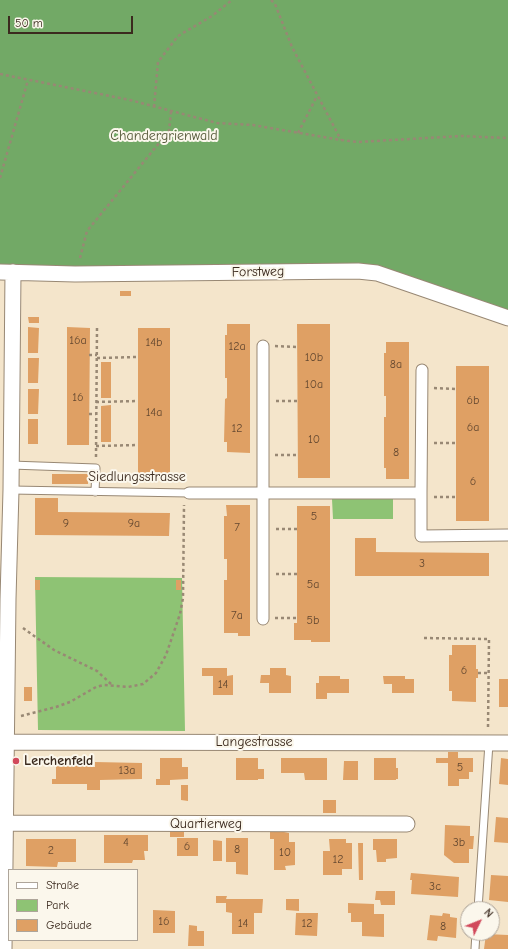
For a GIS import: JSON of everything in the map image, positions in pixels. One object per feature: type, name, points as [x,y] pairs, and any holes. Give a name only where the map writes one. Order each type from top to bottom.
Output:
[{"type":"street","name":"Forstweg","points":[[6,272],[75,274],[358,271],[377,273],[508,318]]},
{"type":"street","points":[[4,949],[6,824],[4,742],[4,554],[11,490],[6,272]]},
{"type":"street","points":[[263,346],[263,619]]},
{"type":"street","points":[[422,370],[421,536],[508,535]]},
{"type":"street","name":"Siedlungsstrasse","points":[[187,493],[421,495]]},
{"type":"street","name":"Langestrasse","points":[[4,742],[508,742]]},
{"type":"street","name":"Quartierweg","points":[[6,824],[407,824]]},
{"type":"lane","points":[[10,465],[96,468],[95,492]]},
{"type":"lane","name":"Siedlungsstrasse","points":[[11,490],[187,493]]},
{"type":"lane","points":[[479,901],[489,743]]},
{"type":"path","points":[[154,107],[158,62],[178,36],[212,16],[232,0]]},
{"type":"path","points":[[271,0],[275,4],[292,47],[341,140]]},
{"type":"path","points":[[0,74],[130,100],[217,123],[253,125],[341,140],[358,142],[461,136],[508,138]]},
{"type":"path","points":[[0,178],[28,80]]},
{"type":"path","points":[[298,133],[317,96]]},
{"type":"path","points":[[75,274],[87,231],[168,131],[171,111]]},
{"type":"path","points":[[96,468],[97,328]]},
{"type":"path","points":[[263,346],[298,346]]},
{"type":"path","points":[[90,355],[138,357]]},
{"type":"path","points":[[422,388],[456,389]]},
{"type":"path","points":[[263,400],[298,401]]},
{"type":"path","points":[[96,402],[138,401]]},
{"type":"path","points":[[89,414],[96,414]]},
{"type":"path","points":[[421,443],[456,443]]},
{"type":"path","points":[[96,446],[138,445]]},
{"type":"path","points":[[263,454],[298,455]]},
{"type":"path","points":[[21,716],[70,702],[96,687],[111,685],[128,687],[143,684],[156,673],[166,655],[180,614],[183,598],[187,493]]},
{"type":"path","points":[[421,495],[456,497]]},
{"type":"path","points":[[263,528],[297,529]]},
{"type":"path","points":[[263,574],[297,574]]},
{"type":"path","points":[[263,619],[297,618]]},
{"type":"path","points":[[23,628],[54,650],[97,671],[111,685]]},
{"type":"path","points":[[424,638],[489,639],[489,743]]},
{"type":"path","points":[[478,674],[488,673]]},
{"type":"green space","name":"Chandergrienwald","points":[[0,0],[508,0],[508,318],[377,273],[0,272]]},
{"type":"green space","points":[[332,499],[393,499],[393,519],[333,519]]},
{"type":"green space","points":[[35,577],[182,578],[185,731],[38,730]]},
{"type":"building","points":[[120,291],[131,291],[131,296],[120,296]]},
{"type":"building","points":[[28,317],[39,317],[39,323],[29,323]]},
{"type":"building","points":[[227,324],[250,324],[250,453],[227,452],[227,442],[224,442],[225,399],[227,398],[227,378],[225,378],[225,335],[227,335]]},
{"type":"building","points":[[297,324],[330,324],[330,478],[298,478]]},
{"type":"building","points":[[28,327],[39,328],[38,353],[28,353]]},
{"type":"building","points":[[67,327],[90,328],[89,445],[67,445]]},
{"type":"building","points":[[138,328],[170,328],[170,477],[138,477]]},
{"type":"building","points":[[386,342],[409,342],[409,479],[386,479],[386,468],[384,468],[384,417],[386,417],[386,396],[384,396],[384,353],[386,353]]},
{"type":"building","points":[[28,358],[39,358],[38,383],[28,383]]},
{"type":"building","points":[[101,362],[111,362],[111,398],[101,398]]},
{"type":"building","points":[[456,366],[489,366],[489,521],[456,521]]},
{"type":"building","points":[[28,389],[39,389],[38,414],[28,414]]},
{"type":"building","points":[[111,405],[111,442],[101,442],[101,406]]},
{"type":"building","points":[[28,419],[38,419],[38,444],[28,444]]},
{"type":"building","points":[[52,474],[88,474],[88,484],[52,484]]},
{"type":"building","points":[[35,498],[58,498],[58,512],[170,513],[169,536],[35,535]]},
{"type":"building","points":[[226,505],[250,505],[250,636],[238,636],[238,633],[224,633],[224,580],[227,580],[227,559],[224,559],[224,516],[227,516]]},
{"type":"building","points":[[297,506],[330,506],[330,642],[294,640],[294,623],[297,623]]},
{"type":"building","points":[[355,538],[376,538],[376,552],[489,553],[489,576],[355,576]]},
{"type":"building","points":[[35,580],[40,580],[40,590],[35,590]]},
{"type":"building","points":[[176,580],[181,580],[181,590],[176,590]]},
{"type":"building","points":[[452,645],[476,645],[476,669],[478,669],[478,678],[476,678],[476,702],[452,701],[452,691],[449,691],[449,655],[452,655]]},
{"type":"building","points":[[202,668],[227,668],[227,676],[233,675],[233,695],[213,695],[213,676],[202,676]]},
{"type":"building","points":[[270,668],[286,668],[286,675],[291,676],[291,693],[269,693],[269,683],[260,683],[261,675],[270,675]]},
{"type":"building","points":[[319,676],[340,676],[340,679],[349,679],[349,693],[327,693],[327,699],[316,699],[316,683],[319,683]]},
{"type":"building","points":[[383,676],[405,676],[405,679],[414,679],[414,693],[392,693],[392,684],[384,684]]},
{"type":"building","points":[[499,679],[508,679],[508,707],[499,707]]},
{"type":"building","points":[[24,687],[32,687],[32,701],[24,701]]},
{"type":"building","points":[[448,752],[458,752],[458,758],[473,758],[473,772],[469,772],[469,779],[459,779],[459,786],[448,786],[448,763],[436,763],[436,758],[448,758]]},
{"type":"building","points":[[63,757],[91,757],[91,767],[95,767],[95,762],[142,763],[142,779],[100,780],[100,790],[87,790],[87,784],[52,784],[52,779],[56,779],[56,763],[63,763]]},
{"type":"building","points":[[160,758],[182,758],[182,767],[188,767],[188,779],[170,780],[170,785],[156,785],[156,779],[160,779]]},
{"type":"building","points":[[236,758],[258,758],[258,769],[264,769],[264,779],[236,780]]},
{"type":"building","points":[[281,758],[327,758],[327,780],[305,780],[304,773],[281,773]]},
{"type":"building","points":[[374,758],[396,758],[398,779],[374,780]]},
{"type":"building","points":[[501,758],[508,759],[508,785],[499,784]]},
{"type":"building","points":[[344,761],[358,761],[358,780],[343,780]]},
{"type":"building","points":[[181,785],[188,785],[188,801],[181,800]]},
{"type":"building","points":[[323,800],[336,800],[336,813],[323,813]]},
{"type":"building","points":[[496,817],[508,818],[508,843],[494,842]]},
{"type":"building","points":[[445,825],[470,826],[470,836],[474,836],[473,849],[469,849],[469,863],[454,863],[444,855]]},
{"type":"building","points":[[170,829],[184,830],[184,837],[170,837]]},
{"type":"building","points":[[270,829],[284,829],[284,832],[289,833],[289,842],[295,842],[295,865],[285,866],[286,870],[274,870],[274,839],[270,839]]},
{"type":"building","points":[[104,835],[148,835],[148,851],[144,851],[145,860],[133,860],[132,863],[104,863]]},
{"type":"building","points":[[177,838],[198,838],[198,856],[177,856]]},
{"type":"building","points":[[226,838],[248,838],[248,875],[236,874],[236,862],[226,862]]},
{"type":"building","points":[[26,839],[76,839],[76,862],[58,862],[57,867],[26,866]]},
{"type":"building","points":[[329,839],[346,839],[346,843],[352,843],[352,869],[342,869],[342,875],[323,875],[323,851],[330,851]]},
{"type":"building","points":[[373,839],[397,839],[397,858],[386,859],[386,862],[377,862],[376,850],[373,850]]},
{"type":"building","points":[[213,840],[222,841],[222,861],[213,861]]},
{"type":"building","points":[[358,843],[363,843],[363,880],[359,880]]},
{"type":"building","points":[[411,873],[459,877],[458,897],[411,894]]},
{"type":"building","points":[[491,875],[508,876],[508,902],[489,900]]},
{"type":"building","points":[[376,891],[395,891],[395,905],[381,905],[380,900],[375,900]]},
{"type":"building","points":[[216,896],[227,896],[226,899],[263,899],[262,913],[254,913],[254,934],[232,934],[232,913],[226,912],[226,903],[216,903]]},
{"type":"building","points":[[286,899],[299,899],[299,911],[286,910]]},
{"type":"building","points":[[348,903],[374,904],[374,914],[384,914],[384,937],[362,936],[362,922],[351,922],[351,913],[348,913]]},
{"type":"building","points":[[153,910],[175,911],[175,933],[153,933]]},
{"type":"building","points":[[296,913],[318,913],[317,936],[295,935]]},
{"type":"building","points":[[443,913],[450,914],[450,917],[457,918],[456,938],[438,936],[437,941],[427,940],[430,915],[442,916]]},
{"type":"building","points":[[189,925],[197,926],[197,931],[204,931],[204,946],[188,946]]},
{"type":"building","points":[[500,935],[508,935],[508,949],[484,949],[485,941],[500,941]]},
{"type":"place","name":"Lerchenfeld","points":[[16,761]]}]
